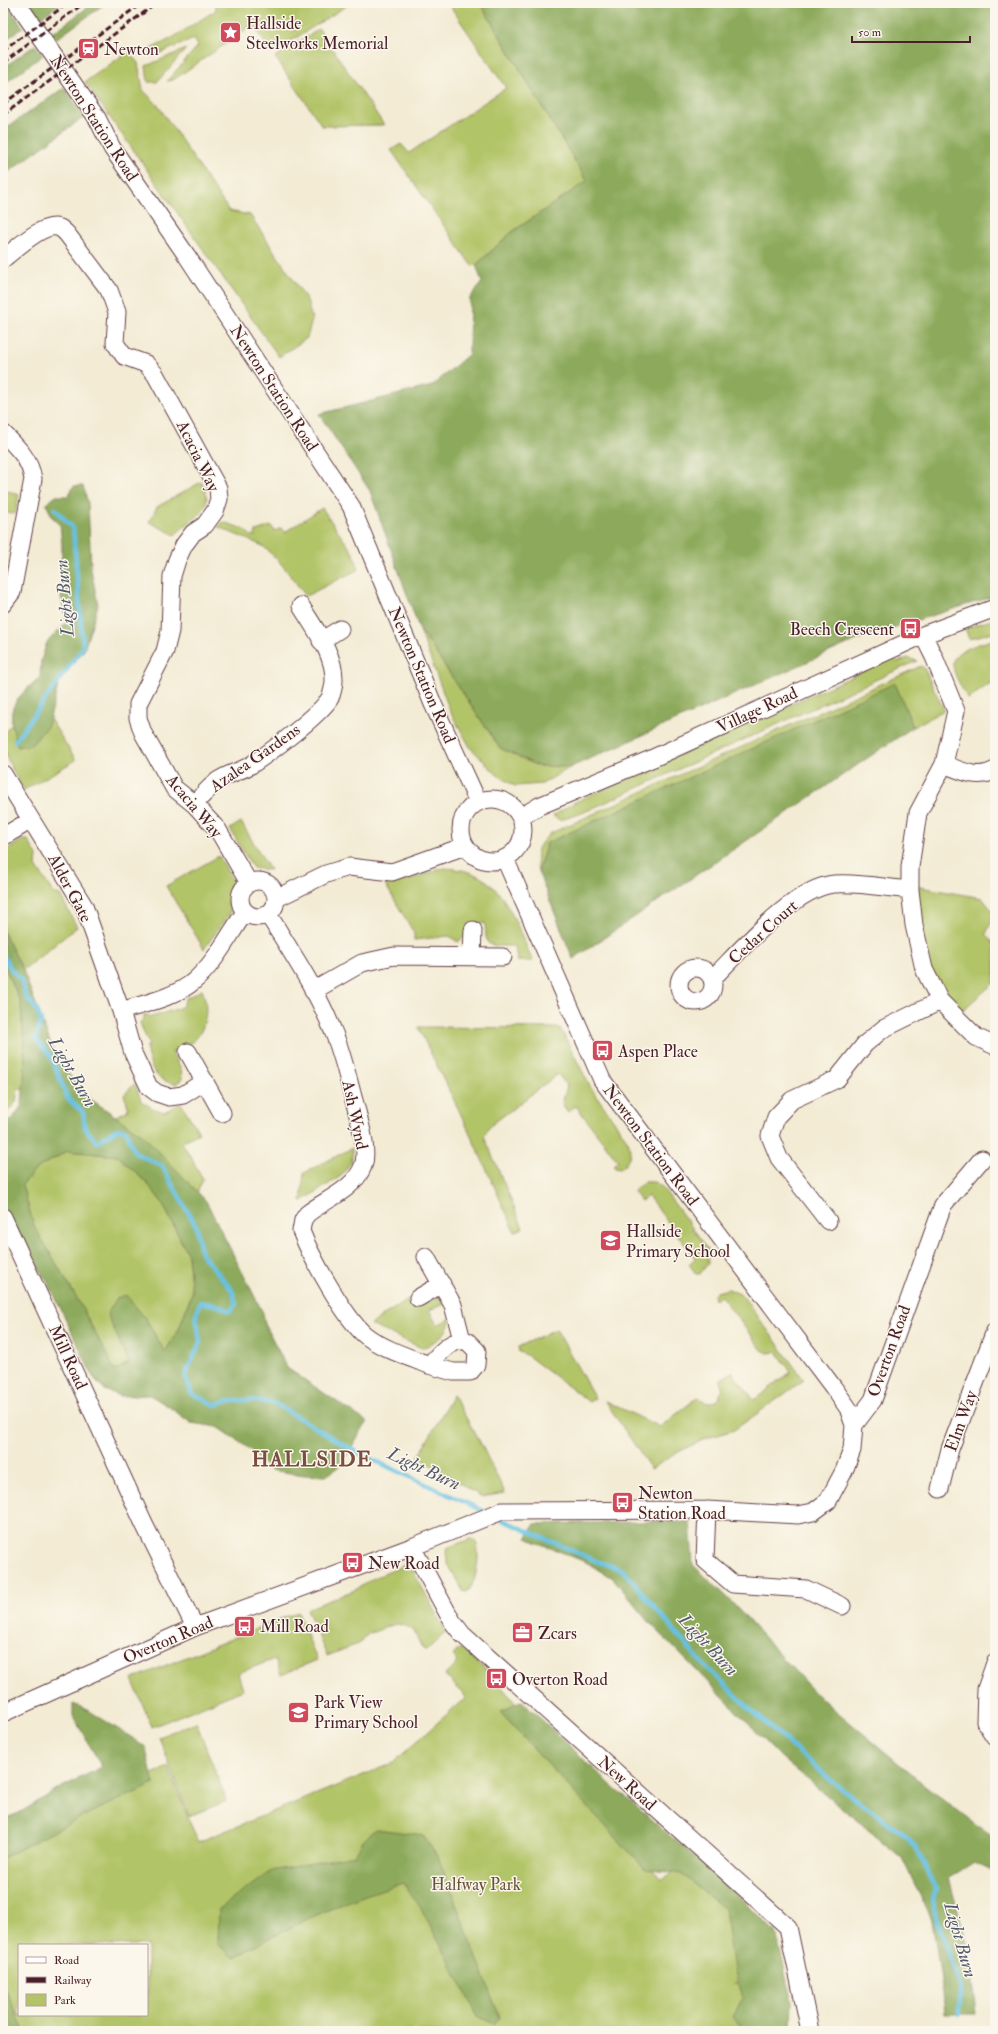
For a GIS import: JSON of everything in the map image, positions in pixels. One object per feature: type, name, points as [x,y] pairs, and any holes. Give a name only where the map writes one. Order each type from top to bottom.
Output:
[{"type":"street","name":"Newton Station Road","points":[[17,3],[97,118],[112,148],[187,256],[351,506],[432,704],[478,802]]},
{"type":"street","name":"Acacia Way","points":[[3,259],[39,231],[52,226],[61,228],[67,234],[109,290],[117,312],[115,342],[124,356],[146,364],[155,374],[218,488],[219,500],[215,512],[205,525],[193,533],[184,545],[177,560],[172,576],[170,631],[165,651],[138,704],[138,718],[143,733],[174,788],[194,804],[218,830],[249,882]]},
{"type":"street","points":[[3,433],[22,453],[31,468],[33,479],[12,592],[3,604]]},
{"type":"street","name":"Azalea Gardens","points":[[194,804],[215,783],[230,773],[250,765],[291,734],[320,710],[330,697],[334,681],[331,663],[321,641],[301,606]]},
{"type":"street","name":"Village Road","points":[[521,817],[539,806],[651,759],[923,634],[995,608]]},
{"type":"street","points":[[321,641],[340,630]]},
{"type":"street","points":[[923,634],[956,711],[944,764],[918,814],[910,867],[910,890],[914,925],[924,969],[940,1001],[976,1037],[995,1046]]},
{"type":"street","points":[[944,764],[970,774],[989,773],[995,770]]},
{"type":"street","name":"Alder Gate","points":[[3,774],[84,906],[133,1053],[149,1087],[157,1094],[169,1097],[182,1095],[205,1081]]},
{"type":"street","points":[[488,798],[507,802],[515,808],[521,817],[524,825],[521,842],[512,855],[505,859],[496,861],[483,860],[471,853],[465,846],[461,836],[461,826],[464,816],[470,808],[478,802],[488,798]]},
{"type":"street","points":[[6,835],[31,820]]},
{"type":"street","points":[[276,898],[326,874],[349,867],[392,872],[465,846]]},
{"type":"street","name":"Newton Station Road","points":[[505,859],[520,897],[602,1080],[834,1387],[848,1408],[854,1425]]},
{"type":"street","points":[[249,882],[267,882],[275,892],[275,907],[268,914],[257,917],[245,912],[240,900],[240,893],[249,882]]},
{"type":"street","name":"Cedar Court","points":[[713,978],[772,919],[808,892],[833,884],[859,884],[910,890]]},
{"type":"street","points":[[120,1011],[159,1000],[193,982],[209,966],[245,912]]},
{"type":"street","name":"Ash Wynd","points":[[268,914],[313,991],[334,1032],[360,1122],[364,1146],[364,1164],[358,1176],[350,1186],[307,1214],[303,1220],[301,1231],[352,1321],[366,1335],[396,1351],[429,1365],[453,1372],[470,1372],[476,1365],[477,1351],[471,1343],[462,1340]]},
{"type":"street","points":[[472,956],[473,930]]},
{"type":"street","points":[[313,991],[362,963],[394,956],[503,957]]},
{"type":"street","points":[[828,1221],[779,1158],[770,1136],[776,1117],[792,1100],[837,1079],[865,1044],[883,1029],[940,1001]]},
{"type":"street","points":[[188,1052],[222,1113]]},
{"type":"street","name":"Overton Road","points":[[3,1713],[195,1627],[412,1547],[502,1511],[707,1510],[798,1515],[813,1512],[828,1501],[844,1471],[852,1450],[854,1425],[873,1400],[943,1205],[982,1159]]},
{"type":"street","name":"Mill Road","points":[[3,1217],[8,1244],[195,1627]]},
{"type":"street","points":[[426,1257],[453,1305],[462,1340],[454,1342],[445,1348],[429,1365]]},
{"type":"street","points":[[418,1298],[442,1284]]},
{"type":"street","name":"Elm Way","points":[[940,1489],[950,1449],[995,1331]]},
{"type":"street","points":[[707,1510],[705,1560],[733,1584],[806,1589],[842,1606]]},
{"type":"street","name":"New Road","points":[[412,1547],[452,1621],[462,1634],[788,1927],[810,2031]]},
{"type":"street","points":[[995,1663],[986,1689],[985,1722],[995,1737]]},
{"type":"green space","points":[[3,3],[6,3],[23,27],[3,42]]},
{"type":"green space","points":[[30,3],[61,3],[40,18]]},
{"type":"green space","points":[[94,3],[106,3],[55,40],[51,34]]},
{"type":"green space","points":[[215,3],[351,3],[272,53],[253,25],[173,80],[167,81],[198,46],[194,39],[153,56],[149,50],[174,37],[216,10]]},
{"type":"green space","points":[[448,3],[480,3],[587,181],[512,232],[476,265],[472,266],[391,150],[401,144],[409,153],[506,88]]},
{"type":"green space","points":[[480,3],[995,3],[995,596],[863,637],[571,767],[538,766],[500,748],[419,628],[370,491],[319,414],[432,386],[469,354],[470,298],[482,282],[476,265],[512,232],[587,181]]},
{"type":"green space","points":[[319,29],[384,125],[322,126],[275,57]]},
{"type":"green space","points":[[35,45],[43,55],[4,84],[3,68]]},
{"type":"green space","points":[[186,49],[157,82],[148,82],[146,66]]},
{"type":"green space","points":[[129,52],[138,63],[143,90],[157,104],[229,211],[250,215],[307,300],[312,320],[307,338],[279,357],[85,82]]},
{"type":"green space","points":[[64,88],[85,116],[3,176],[3,130]]},
{"type":"green space","points":[[201,482],[206,492],[207,500],[205,507],[201,513],[175,535],[149,522],[157,507]]},
{"type":"green space","points":[[74,486],[83,486],[88,503],[91,569],[98,605],[84,650],[59,681],[48,726],[31,745],[18,747],[12,723],[13,707],[22,693],[40,677],[41,661],[47,642],[67,622],[61,597],[62,545],[60,524],[53,518],[46,504],[56,496],[68,496]]},
{"type":"green space","points":[[3,489],[19,495],[15,514],[3,512]]},
{"type":"green space","points":[[322,508],[353,553],[359,569],[306,596],[279,561],[263,546],[218,527],[223,522],[244,529],[251,536],[255,536],[256,531],[271,526],[275,531],[281,528],[285,532]]},
{"type":"green space","points":[[995,619],[995,631],[969,639],[965,628]]},
{"type":"green space","points":[[419,628],[500,748],[538,766],[571,767],[542,784],[515,786],[496,774],[470,747],[450,711]]},
{"type":"green space","points":[[995,639],[995,680],[968,699],[955,673],[953,664],[954,658],[968,648]]},
{"type":"green space","points":[[893,658],[898,662],[908,658],[917,661],[580,814],[560,820],[553,816],[573,803]]},
{"type":"green space","points":[[921,666],[924,668],[944,710],[913,727],[895,684],[547,843],[538,871],[538,850],[542,842],[551,833]]},
{"type":"green space","points":[[895,683],[913,727],[573,959],[538,871],[547,843]]},
{"type":"green space","points":[[20,715],[50,719],[76,760],[24,790],[13,770],[3,742],[3,734]]},
{"type":"green space","points":[[241,822],[270,870],[253,868],[230,829]]},
{"type":"green space","points":[[22,840],[28,840],[37,856],[36,866],[53,893],[60,895],[77,927],[23,970],[3,931],[3,844],[7,850]]},
{"type":"green space","points":[[219,856],[233,881],[228,892],[230,913],[204,949],[166,886]]},
{"type":"green space","points":[[444,868],[464,870],[480,877],[493,886],[503,898],[519,928],[533,961],[517,961],[515,946],[495,946],[488,943],[485,923],[473,924],[465,936],[458,942],[449,936],[414,940],[414,933],[385,884],[410,879]]},
{"type":"green space","points":[[914,886],[982,898],[995,914],[986,934],[995,945],[995,982],[958,1014],[925,967]]},
{"type":"green space","points":[[3,931],[23,970],[55,1055],[83,1094],[143,1135],[206,1201],[263,1313],[265,1324],[287,1368],[367,1422],[339,1467],[326,1476],[305,1475],[270,1470],[248,1448],[218,1427],[191,1423],[150,1395],[121,1396],[105,1390],[93,1377],[50,1286],[25,1247],[3,1208],[3,1124],[14,1117],[22,1105],[25,1063],[21,1003],[3,963]],"holes":[[[67,1151],[118,1156],[147,1183],[162,1202],[188,1255],[192,1293],[179,1329],[165,1352],[145,1318],[126,1295],[117,1298],[107,1314],[129,1363],[115,1371],[80,1304],[34,1226],[22,1185],[36,1169]]]},
{"type":"green space","points":[[3,964],[21,1003],[25,1063],[24,1090],[18,1089],[16,1102],[3,1117]]},
{"type":"green space","points":[[202,990],[206,1003],[204,1025],[197,1037],[192,1042],[172,1052],[181,1069],[182,1079],[176,1084],[163,1080],[151,1067],[146,1047],[149,1045],[140,1023],[144,1019],[144,1014],[152,1017],[182,1007],[186,998]]},
{"type":"green space","points":[[418,1027],[560,1028],[591,1088],[628,1141],[630,1153],[628,1160],[620,1169],[615,1168],[613,1165],[618,1161],[576,1106],[568,1112],[562,1104],[567,1086],[558,1074],[490,1126],[484,1136],[523,1228],[515,1232],[468,1129]]},
{"type":"green space","points":[[135,1083],[141,1101],[152,1108],[164,1112],[181,1103],[199,1133],[182,1142],[203,1179],[197,1193],[112,1118],[127,1111],[128,1106],[124,1095]]},
{"type":"green space","points":[[352,1148],[352,1161],[341,1176],[301,1202],[304,1173]]},
{"type":"green space","points":[[67,1151],[118,1156],[147,1183],[162,1202],[188,1255],[192,1293],[179,1329],[165,1352],[145,1318],[108,1314],[129,1363],[115,1371],[80,1304],[34,1226],[22,1185],[36,1169]]},
{"type":"green space","points":[[645,1182],[654,1182],[662,1187],[708,1249],[708,1263],[700,1274],[696,1274],[689,1264],[695,1258],[648,1196],[641,1201],[634,1192],[635,1189]]},
{"type":"green space","points":[[728,1289],[742,1295],[804,1380],[734,1430],[707,1438],[680,1451],[651,1469],[605,1401],[660,1427],[698,1397],[707,1403],[717,1401],[723,1389],[720,1380],[732,1372],[754,1400],[791,1372],[777,1352],[768,1353],[762,1350],[721,1296],[715,1300],[714,1295],[717,1292]]},
{"type":"green space","points":[[439,1297],[445,1304],[429,1310],[437,1325],[451,1318],[450,1324],[441,1337],[422,1348],[371,1325],[382,1316],[408,1300],[418,1306]]},
{"type":"green space","points":[[556,1329],[595,1398],[589,1402],[528,1356],[519,1352],[518,1347]]},
{"type":"green space","points":[[453,1395],[480,1442],[505,1493],[482,1497],[418,1457]]},
{"type":"green space","points":[[690,1521],[693,1565],[725,1595],[816,1694],[922,1783],[995,1839],[995,1872],[974,1862],[949,1878],[967,1943],[976,2014],[945,2014],[932,1920],[902,1858],[781,1757],[651,1624],[613,1578],[586,1562],[526,1538],[535,1524]]},
{"type":"green space","points":[[470,1539],[475,1540],[477,1545],[478,1559],[473,1582],[467,1592],[463,1591],[447,1562],[446,1550]]},
{"type":"green space","points":[[405,1565],[411,1567],[446,1632],[426,1651],[422,1648],[414,1631],[404,1625],[395,1624],[368,1634],[360,1643],[327,1656],[307,1609],[357,1589],[372,1579]]},
{"type":"green space","points":[[298,1612],[317,1660],[281,1675],[275,1659],[238,1673],[243,1690],[152,1727],[132,1679]]},
{"type":"green space","name":"Halfway Park","points":[[460,1648],[492,1675],[661,1879],[687,1865],[732,1908],[748,1972],[733,1984],[760,1977],[789,2031],[7,2031],[3,2022],[3,1841],[168,1767],[198,1842],[393,1763],[466,1697],[445,1675],[458,1662],[453,1655]]},
{"type":"green space","points":[[522,1701],[611,1785],[727,1885],[776,1933],[792,2002],[791,2031],[745,2031],[733,2017],[743,1997],[734,1970],[725,1909],[681,1874],[645,1869],[500,1712]]},
{"type":"green space","points":[[73,1704],[88,1710],[145,1746],[154,1784],[88,1814],[3,1858],[3,1819],[19,1813],[62,1787],[102,1767],[73,1716]]},
{"type":"green space","points":[[196,1722],[227,1801],[189,1816],[159,1737]]},
{"type":"green space","points":[[376,1829],[423,1835],[439,1859],[500,2018],[493,2024],[478,2016],[422,1910],[404,1883],[360,1897],[316,1915],[233,1958],[218,1944],[219,1909],[271,1871],[355,1855],[363,1841]]},
{"type":"green space","points":[[3,1983],[24,2031],[3,2031]]},
{"type":"waterway","name":"Light Burn","points":[[15,741],[83,647],[73,528],[55,509]]},
{"type":"waterway","name":"Light Burn","points":[[3,955],[11,969],[21,980],[26,997],[37,1010],[41,1021],[36,1039],[51,1057],[68,1099],[83,1112],[85,1128],[97,1142],[117,1129],[126,1130],[135,1153],[162,1166],[196,1226],[201,1253],[232,1290],[236,1304],[230,1311],[216,1305],[200,1302],[196,1315],[200,1343],[185,1376],[192,1394],[216,1405],[228,1401],[253,1400],[274,1403],[358,1453],[486,1512]]},
{"type":"waterway","name":"Light Burn","points":[[498,1518],[596,1561],[623,1570],[700,1661],[751,1710],[834,1783],[899,1831],[915,1846],[936,1888],[933,1899],[935,1914],[960,1985],[960,2014]]},
{"type":"railway","points":[[3,51],[68,3]]},
{"type":"railway","points":[[3,63],[84,3]]},
{"type":"railway","points":[[3,104],[142,3]]},
{"type":"railway","points":[[3,115],[157,3]]},
{"type":"place","name":"Hallside Steelworks Memorial","points":[[231,33]]},
{"type":"place","name":"Newton","points":[[88,49]]},
{"type":"place","name":"Beech Crescent","points":[[910,629]]},
{"type":"place","name":"Aspen Place","points":[[603,1051]]},
{"type":"place","name":"Hallside Primary School","points":[[610,1241]]},
{"type":"place","name":"Newton Station Road","points":[[622,1503]]},
{"type":"place","name":"New Road","points":[[353,1563]]},
{"type":"place","name":"Mill Road","points":[[244,1626]]},
{"type":"place","name":"Zcars","points":[[523,1633]]},
{"type":"place","name":"Overton Road","points":[[497,1679]]},
{"type":"place","name":"Park View Primary School","points":[[298,1712]]},
{"type":"district","name":"HALLSIDE","points":[[312,1459]]}]
